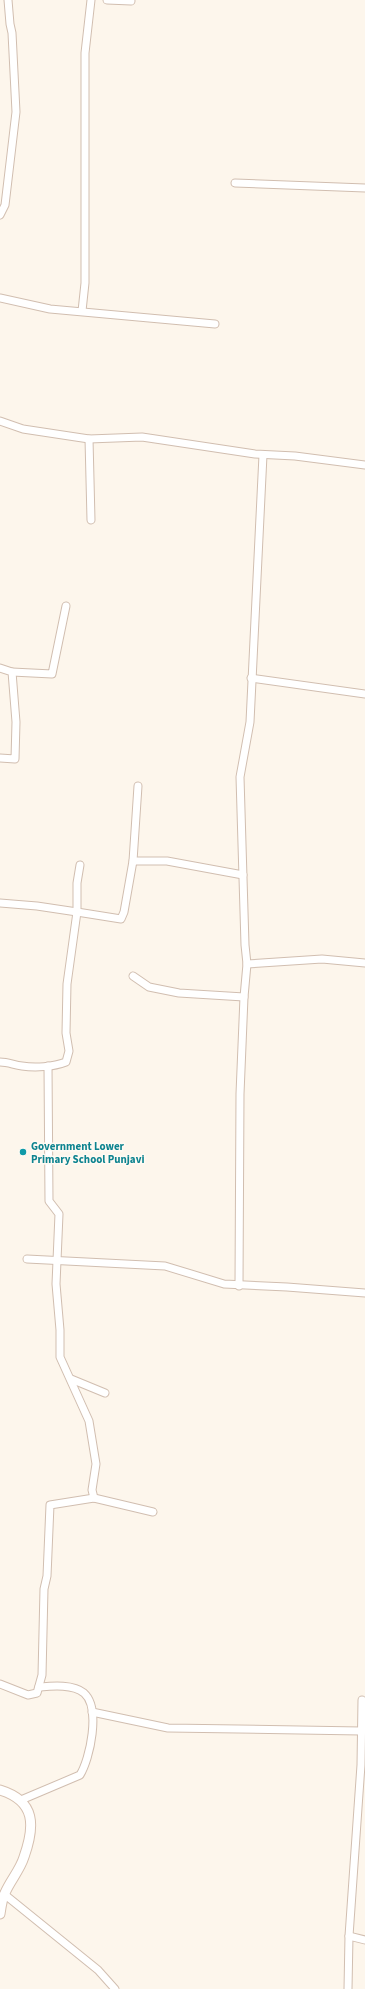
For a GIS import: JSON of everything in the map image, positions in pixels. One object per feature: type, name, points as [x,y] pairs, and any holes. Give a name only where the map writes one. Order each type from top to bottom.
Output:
[{"type":"main road","points":[[0,1790],[21,1800],[30,1813],[30,1830],[24,1858],[4,1894],[0,1914]]},
{"type":"street","points":[[0,215],[5,205],[16,112],[12,33],[8,0]]},
{"type":"street","points":[[82,312],[85,283],[85,53],[91,0]]},
{"type":"street","points":[[107,0],[131,1]]},
{"type":"street","points":[[236,183],[365,188]]},
{"type":"street","points":[[0,298],[50,309],[215,324]]},
{"type":"street","points":[[0,421],[23,429],[89,439],[142,437],[263,455],[295,456],[365,465]]},
{"type":"street","points":[[89,439],[91,520]]},
{"type":"street","points":[[239,1286],[240,1094],[247,964],[245,945],[240,777],[250,722],[263,455]]},
{"type":"street","points":[[0,668],[12,672],[52,674],[66,606]]},
{"type":"street","points":[[0,758],[15,759],[16,722],[12,672]]},
{"type":"street","points":[[251,678],[365,694]]},
{"type":"street","points":[[0,903],[37,906],[121,919],[124,912],[132,861],[138,786]]},
{"type":"street","points":[[132,861],[167,861],[243,875]]},
{"type":"street","points":[[0,1062],[11,1062],[21,1066],[58,1066],[66,1062],[69,1051],[66,1033],[67,984],[77,912],[77,883],[80,865]]},
{"type":"street","points":[[247,964],[322,959],[365,963]]},
{"type":"street","points":[[133,976],[149,987],[179,993],[244,998]]},
{"type":"street","points":[[48,1066],[49,1201],[58,1214],[58,1261],[56,1284],[60,1330],[60,1357],[89,1421],[96,1464],[92,1490],[94,1498]]},
{"type":"street","points":[[27,1259],[165,1266],[224,1284],[365,1293]]},
{"type":"street","points":[[71,1380],[105,1393]]},
{"type":"street","points":[[0,1684],[28,1695],[37,1693],[39,1687],[42,1675],[44,1589],[47,1576],[50,1505],[94,1498],[153,1512]]},
{"type":"street","points":[[21,1800],[80,1775],[84,1768],[93,1730],[92,1712],[88,1698],[83,1693],[55,1685],[39,1687]]},
{"type":"street","points":[[348,1989],[349,1936],[361,1765],[360,1731],[362,1700]]},
{"type":"street","points":[[92,1712],[168,1728],[360,1731]]},
{"type":"street","points":[[4,1894],[98,1970],[115,1989]]},
{"type":"street","points":[[349,1936],[365,1940]]},
{"type":"place","name":"Government Lower Primary School Punjavi","points":[[23,1152]]}]
